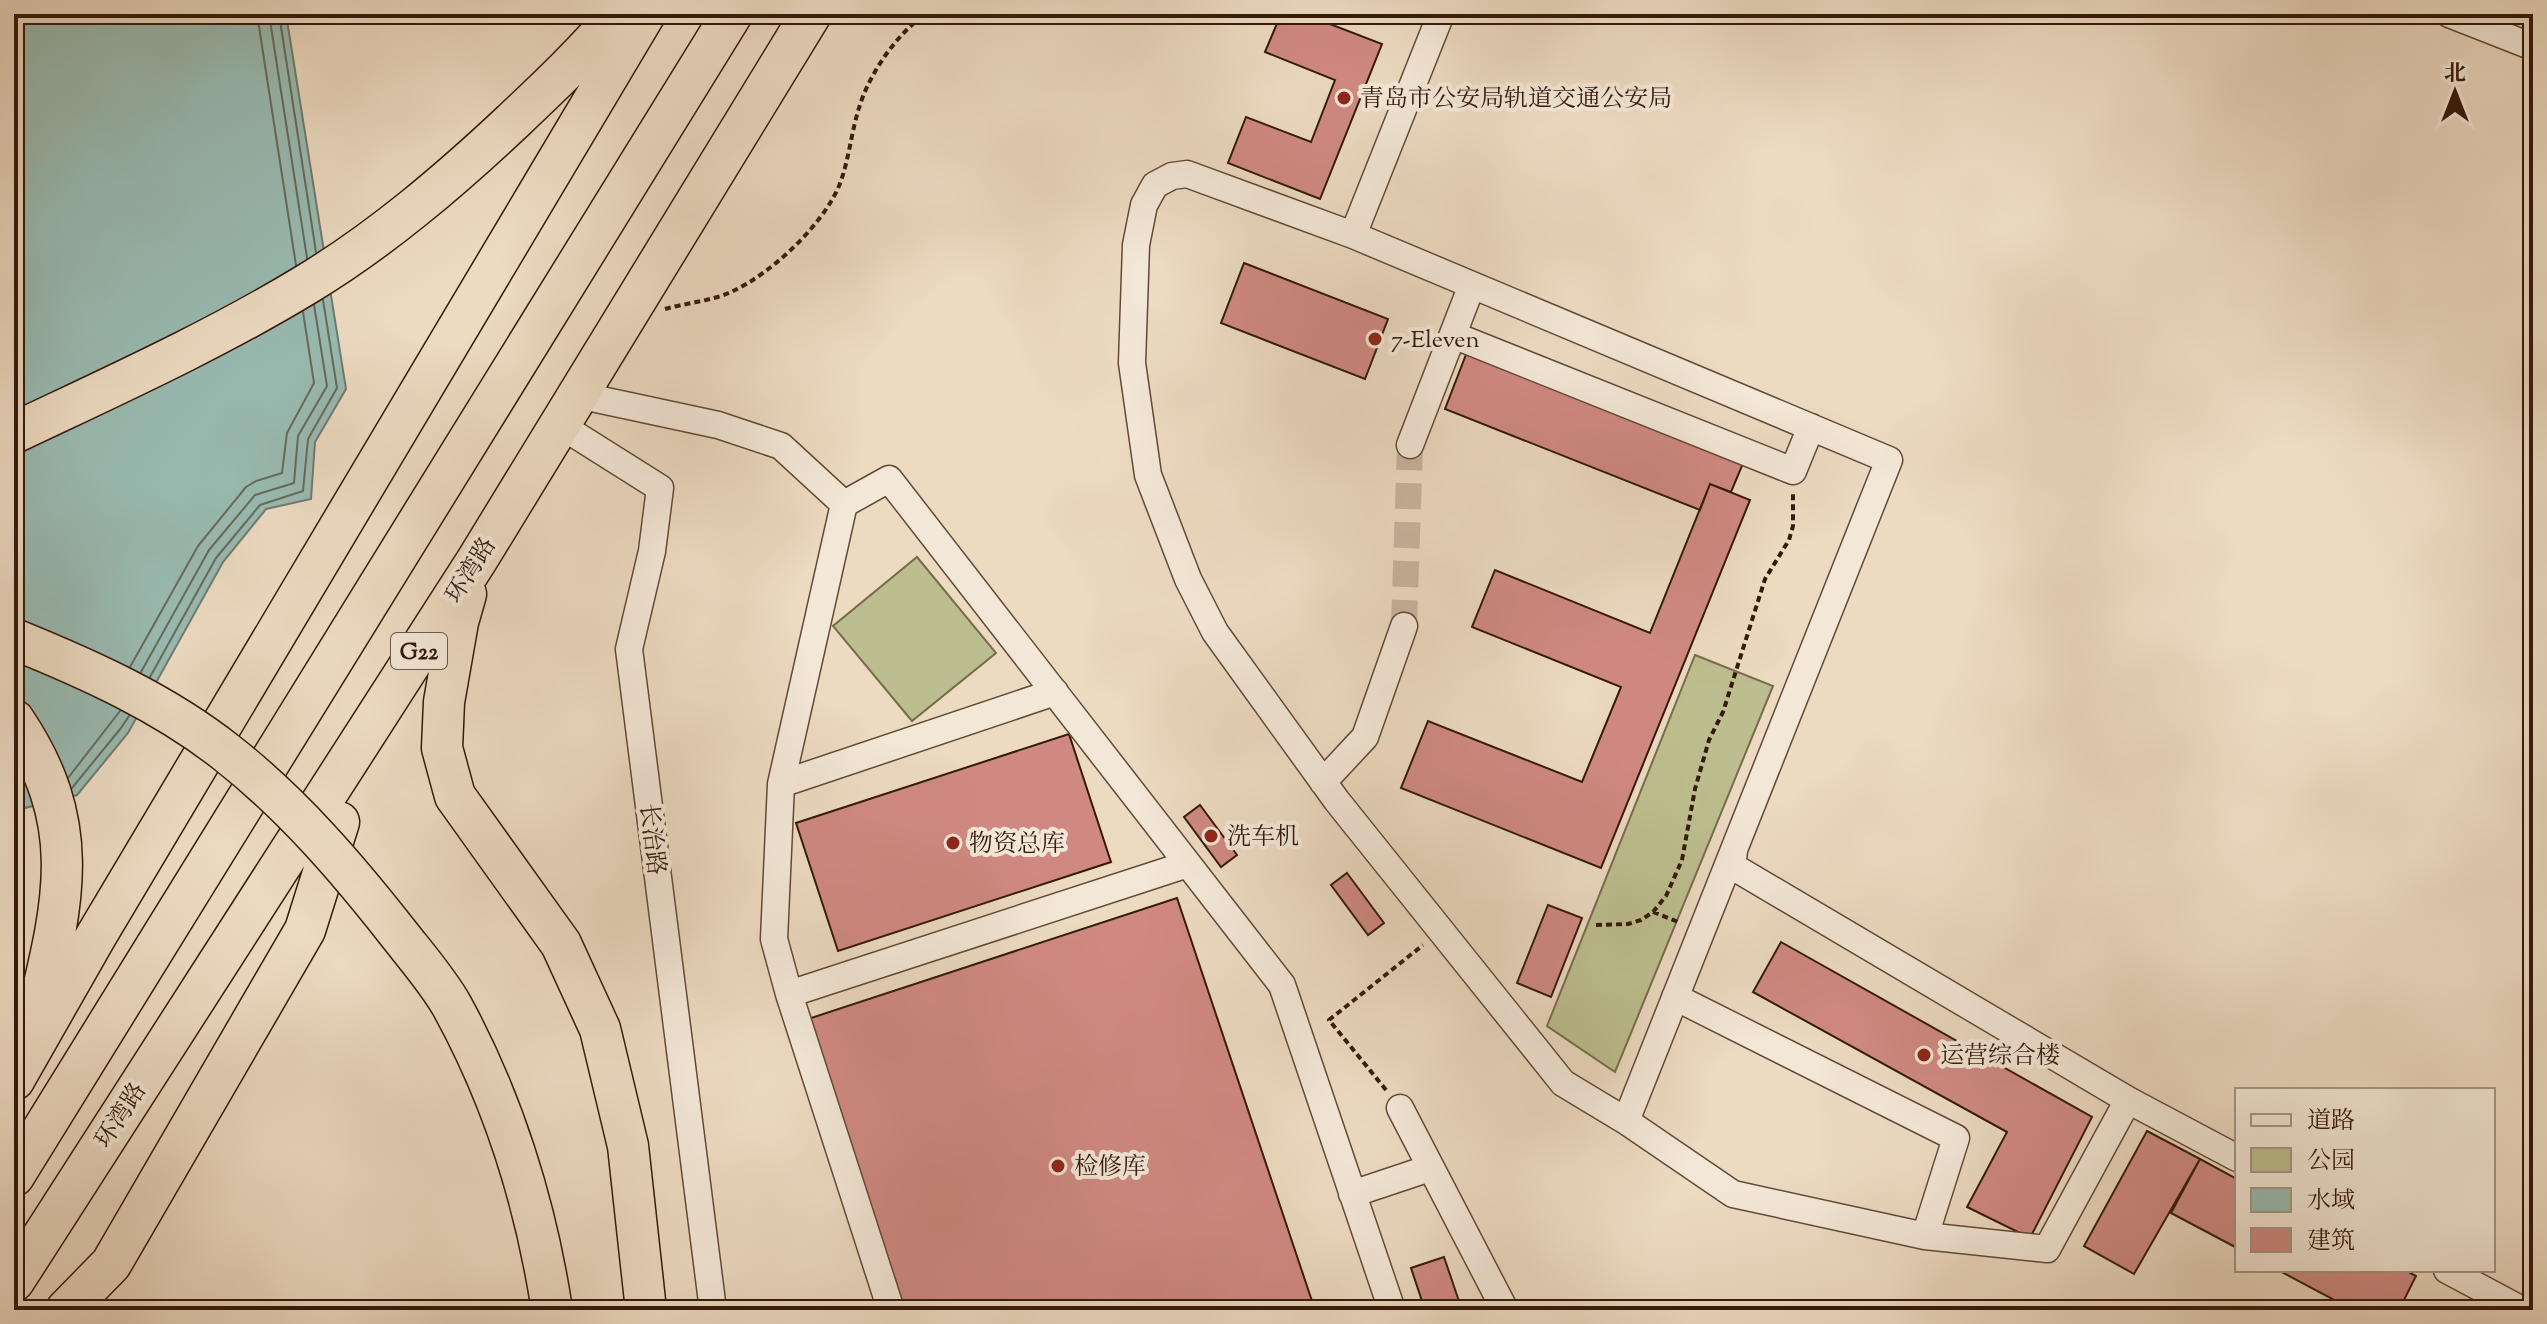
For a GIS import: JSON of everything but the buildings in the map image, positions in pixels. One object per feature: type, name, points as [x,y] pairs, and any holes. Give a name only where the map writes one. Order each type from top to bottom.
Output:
[{"type":"highway","points":[[14,433],[198,346],[309,283],[406,216],[584,55],[618,14]]},
{"type":"highway","points":[[20,1069],[104,922],[645,14]]},
{"type":"highway","name":"G22","points":[[14,1176],[732,14]]},
{"type":"highway","name":"环湾路","points":[[14,1281],[477,560],[811,14]]},
{"type":"highway","points":[[477,560],[458,622],[444,702],[442,748],[455,796],[561,944],[600,1029],[628,1146],[646,1302]]},
{"type":"highway","points":[[14,639],[87,669],[159,708],[226,752],[274,794],[365,891],[450,1003],[486,1073],[522,1177],[547,1275],[552,1310]]},
{"type":"highway","points":[[14,720],[40,761],[59,818],[63,887],[55,934],[20,1069]]},
{"type":"highway","points":[[66,1310],[111,1264],[305,930],[368,731]]},
{"type":"street","points":[[1353,235],[1441,14]]},
{"type":"street","points":[[2449,14],[2533,47]]},
{"type":"street","points":[[1626,1121],[1889,460],[1353,235],[1187,174],[1172,176],[1155,185],[1144,205],[1136,245],[1132,363],[1148,475],[1188,579],[1215,632],[1323,782],[1563,1083],[1626,1121],[1733,1194],[1925,1236],[2047,1249],[2128,1100]]},
{"type":"street","points":[[1410,445],[1472,285]]},
{"type":"street","points":[[1453,335],[1793,471],[1811,427]]},
{"type":"street","points":[[569,410],[718,425],[781,446],[844,504]]},
{"type":"street","name":"长治路","points":[[569,410],[660,488],[652,551],[629,649],[713,1310]]},
{"type":"street","points":[[891,1310],[774,939],[781,784],[844,504],[889,479],[1282,985],[1392,1310]]},
{"type":"street","points":[[1323,782],[1365,737],[1404,626]]},
{"type":"street","points":[[781,784],[1055,692]]},
{"type":"street","points":[[1734,851],[1732,866],[2128,1100],[2235,1157]]},
{"type":"street","points":[[789,994],[1188,864]]},
{"type":"street","points":[[1675,997],[1956,1138],[1925,1236]]},
{"type":"street","points":[[1400,1108],[1505,1310]]},
{"type":"street","points":[[1352,1194],[1430,1168]]},
{"type":"street","points":[[2451,1272],[2522,1310]]},
{"type":"path","points":[[624,319],[731,292],[778,261],[827,209],[840,183],[859,106],[874,72],[912,23],[925,14]]},
{"type":"path","points":[[1596,925],[1628,924],[1653,912],[1666,896],[1682,860],[1695,789],[1709,740],[1723,712],[1765,579],[1789,540],[1793,526],[1793,471]]},
{"type":"path","points":[[1400,1108],[1329,1020],[1424,946]]},
{"type":"green space","points":[[917,557],[996,653],[912,721],[833,626]]},
{"type":"green space","points":[[1695,655],[1773,686],[1615,1072],[1547,1026]]},
{"type":"water","points":[[14,14],[286,14],[346,389],[315,442],[311,499],[266,509],[223,562],[128,733],[77,795],[25,808],[14,817]]},
{"type":"tunnel","points":[[1404,626],[1410,445]]},
{"type":"place","name":"青岛市公安局轨道交通公安局","points":[[1344,98]]},
{"type":"place","name":"7-Eleven","points":[[1375,339]]},
{"type":"place","name":"洗车机","points":[[1211,836]]},
{"type":"place","name":"物资总库","points":[[953,843]]},
{"type":"place","name":"运营综合楼","points":[[1924,1055]]},
{"type":"place","name":"检修库","points":[[1058,1166]]}]
